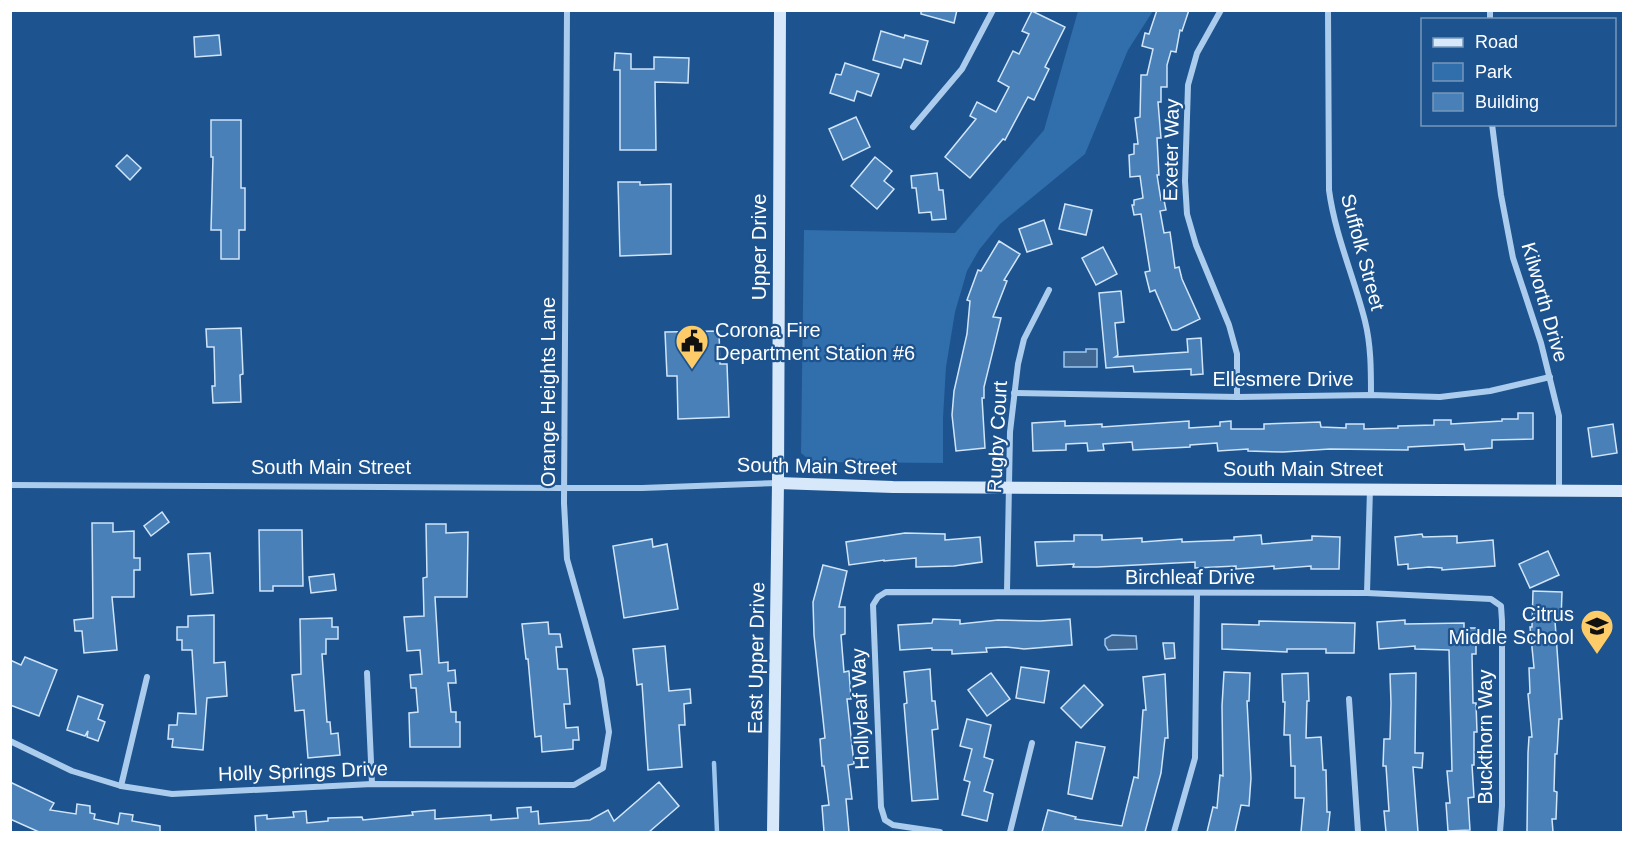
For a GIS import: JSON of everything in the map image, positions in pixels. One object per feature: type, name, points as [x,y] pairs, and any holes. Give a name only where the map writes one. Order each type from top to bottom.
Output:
[{"type":"main road","name":"Upper Drive","points":[[778,483],[780,10]]},
{"type":"main road","name":"South Main Street","points":[[778,483],[893,487],[1623,491]]},
{"type":"main road","name":"East Upper Drive","points":[[773,832],[778,483]]},
{"type":"street","name":"Orange Heights Lane","points":[[567,10],[563,488],[567,559],[601,679],[609,732],[603,768]]},
{"type":"street","points":[[913,127],[962,69],[993,10]]},
{"type":"street","name":"Exeter Way","points":[[1221,10],[1197,53],[1188,85],[1185,181],[1187,214],[1196,245],[1229,325],[1237,354],[1237,397]]},
{"type":"street","name":"Suffolk Street","points":[[1328,10],[1329,190],[1333,216],[1366,322],[1370,348],[1371,395]]},
{"type":"street","name":"Kilworth Drive","points":[[1492,126],[1500,195],[1513,258],[1541,343],[1559,416],[1559,489]]},
{"type":"street","name":"Rugby Court","points":[[1007,591],[1010,432],[1018,364],[1024,339],[1049,290]]},
{"type":"street","name":"Ellesmere Drive","points":[[1014,393],[1237,397],[1371,395],[1440,397],[1490,391],[1550,377]]},
{"type":"street","name":"South Main Street","points":[[10,485],[642,488],[778,483]]},
{"type":"street","points":[[1367,593],[1370,489]]},
{"type":"street","name":"Birchleaf Drive","points":[[878,597],[886,592],[1007,591],[1197,594],[1367,593],[1491,599],[1500,606]]},
{"type":"street","points":[[1174,832],[1195,758],[1197,594]]},
{"type":"street","name":"Hollyleaf Way","points":[[878,597],[873,605],[881,807],[885,820],[893,825],[940,832]]},
{"type":"street","name":"Buckthorn Way","points":[[1500,606],[1502,621],[1502,806],[1500,832]]},
{"type":"street","points":[[367,673],[372,784]]},
{"type":"street","points":[[121,786],[147,677]]},
{"type":"street","points":[[1349,699],[1358,832]]},
{"type":"street","name":"Holly Springs Drive","points":[[10,741],[72,771],[121,786],[172,794],[372,784],[574,784],[603,768]]},
{"type":"street","points":[[1010,832],[1032,743]]},
{"type":"green space","points":[[1078,11],[1153,11],[1128,50],[1085,154],[1000,224],[979,250],[967,271],[955,312],[946,367],[943,463],[812,462],[801,453],[804,230],[955,233],[1044,130]]},
{"type":"shaded area","points":[[1086,349],[1097,349],[1097,367],[1064,367],[1064,352],[1086,352]]},
{"type":"shaded area","points":[[1112,635],[1136,636],[1137,649],[1108,650],[1105,639]]},
{"type":"building","points":[[921,10],[957,10],[954,23],[921,14]]},
{"type":"building","points":[[1157,10],[1189,10],[1182,31],[1180,30],[1176,52],[1171,51],[1167,65],[1167,87],[1161,87],[1161,102],[1158,102],[1161,138],[1157,138],[1159,175],[1157,175],[1161,200],[1164,200],[1166,210],[1160,211],[1164,233],[1170,232],[1175,268],[1179,267],[1200,319],[1177,330],[1172,330],[1155,290],[1150,292],[1145,272],[1150,271],[1141,214],[1134,215],[1132,205],[1134,205],[1134,200],[1143,198],[1140,176],[1130,177],[1129,155],[1134,154],[1134,144],[1138,144],[1135,118],[1140,117],[1141,75],[1147,75],[1153,49],[1142,46],[1145,33],[1149,34]]},
{"type":"building","points":[[1032,11],[1065,27],[1045,67],[1049,69],[1034,100],[1028,97],[1005,140],[1003,139],[970,178],[945,157],[976,119],[970,116],[977,102],[996,112],[1009,87],[998,81],[1013,51],[1019,54],[1029,34],[1022,31]]},
{"type":"building","points":[[881,31],[904,38],[905,35],[928,41],[921,64],[904,59],[901,68],[873,60]]},
{"type":"building","points":[[219,35],[221,55],[195,57],[194,37]]},
{"type":"building","points":[[615,53],[631,54],[631,69],[654,69],[654,57],[689,58],[688,83],[655,82],[656,150],[620,150],[620,70],[614,70]]},
{"type":"building","points":[[845,63],[879,74],[871,96],[857,91],[854,101],[830,93],[836,74],[841,75]]},
{"type":"building","points":[[856,117],[870,147],[843,160],[829,129]]},
{"type":"building","points":[[211,120],[241,120],[241,188],[245,188],[245,230],[239,230],[239,259],[221,259],[221,230],[211,230],[213,157],[211,157]]},
{"type":"building","points":[[127,155],[141,168],[130,180],[116,166]]},
{"type":"building","points":[[875,157],[892,171],[884,181],[894,189],[877,209],[851,186]]},
{"type":"building","points":[[937,173],[939,190],[943,190],[946,219],[932,220],[931,212],[919,213],[916,188],[912,188],[911,176]]},
{"type":"building","points":[[618,182],[640,182],[640,185],[671,184],[671,254],[620,256]]},
{"type":"building","points":[[1065,204],[1092,210],[1086,235],[1059,229]]},
{"type":"building","points":[[1044,220],[1052,244],[1027,252],[1019,229]]},
{"type":"building","points":[[999,241],[1020,254],[1004,280],[1007,281],[993,317],[1001,318],[984,387],[984,398],[982,398],[985,448],[956,451],[952,415],[954,391],[967,334],[970,301],[967,300],[978,270],[981,271]]},
{"type":"building","points":[[1103,247],[1117,274],[1096,285],[1082,258]]},
{"type":"building","points":[[1121,291],[1124,322],[1115,323],[1118,355],[1115,357],[1188,352],[1187,339],[1201,338],[1203,374],[1191,375],[1191,369],[1134,372],[1133,366],[1106,368],[1099,293]]},
{"type":"building","points":[[241,328],[243,374],[240,375],[241,402],[213,403],[214,347],[207,347],[206,329]]},
{"type":"building","points":[[719,331],[720,364],[727,364],[729,417],[678,419],[677,376],[667,376],[665,332]]},
{"type":"building","points":[[1518,413],[1533,413],[1533,439],[1492,440],[1492,448],[1465,450],[1464,444],[1408,447],[1408,450],[1330,449],[1283,452],[1248,451],[1248,449],[1218,451],[1217,443],[1133,450],[1132,442],[1103,444],[1104,450],[1088,451],[1087,443],[1066,444],[1066,450],[1033,451],[1032,423],[1065,421],[1065,426],[1102,424],[1102,427],[1189,421],[1189,428],[1220,426],[1220,422],[1231,421],[1231,429],[1264,429],[1264,424],[1320,422],[1321,427],[1346,428],[1346,424],[1364,424],[1364,429],[1434,425],[1434,420],[1451,420],[1451,424],[1502,421],[1502,419],[1518,419]]},
{"type":"building","points":[[1613,424],[1617,453],[1592,457],[1588,428]]},
{"type":"building","points":[[162,512],[169,522],[151,536],[144,526]]},
{"type":"building","points":[[92,523],[113,523],[113,532],[134,531],[134,558],[140,558],[140,570],[134,570],[134,597],[112,597],[117,650],[84,653],[82,631],[75,631],[74,620],[93,618]]},
{"type":"building","points":[[426,524],[446,524],[446,533],[468,532],[467,597],[435,597],[439,663],[448,662],[448,671],[455,670],[456,683],[448,683],[451,712],[456,712],[456,722],[460,722],[460,747],[410,747],[409,713],[418,712],[416,688],[411,688],[410,675],[422,674],[420,650],[407,651],[404,617],[424,616],[423,578],[427,577]]},
{"type":"building","points":[[259,530],[302,530],[303,586],[273,586],[273,591],[260,591]]},
{"type":"building","points":[[905,533],[945,534],[945,540],[980,537],[982,562],[954,566],[916,567],[916,558],[849,565],[846,542]]},
{"type":"building","points":[[1422,534],[1423,537],[1457,536],[1457,543],[1493,540],[1495,566],[1442,570],[1442,568],[1429,567],[1408,569],[1408,564],[1398,565],[1395,537]]},
{"type":"building","points":[[1074,535],[1102,535],[1102,540],[1142,538],[1142,542],[1182,539],[1182,542],[1234,540],[1234,537],[1261,535],[1262,544],[1312,540],[1312,536],[1340,537],[1339,569],[1311,569],[1311,566],[1274,569],[1274,566],[1236,569],[1236,566],[1195,568],[1195,562],[1097,567],[1073,567],[1074,564],[1037,566],[1035,542],[1074,541]]},
{"type":"building","points":[[652,539],[653,547],[667,544],[678,609],[624,618],[613,546]]},
{"type":"building","points":[[1548,551],[1559,575],[1530,588],[1519,564]]},
{"type":"building","points":[[210,553],[213,593],[191,595],[188,554]]},
{"type":"building","points":[[823,565],[847,571],[839,607],[845,607],[845,634],[841,635],[844,672],[849,671],[851,699],[847,699],[854,764],[848,765],[852,799],[846,799],[849,832],[824,832],[822,806],[829,805],[824,766],[822,766],[820,739],[825,738],[814,635],[813,602]]},
{"type":"building","points":[[334,574],[336,590],[311,593],[309,577]]},
{"type":"building","points":[[1533,591],[1562,592],[1561,621],[1555,621],[1562,719],[1559,719],[1557,754],[1555,754],[1554,791],[1557,792],[1556,819],[1552,819],[1553,832],[1527,832],[1528,753],[1529,737],[1532,737],[1528,694],[1530,693],[1529,668],[1534,668],[1530,627],[1532,627]]},
{"type":"building","points":[[214,615],[214,663],[225,662],[227,696],[207,698],[203,750],[172,747],[173,739],[168,739],[169,725],[177,725],[178,713],[196,714],[192,650],[182,650],[182,640],[177,640],[177,627],[188,627],[188,616]]},
{"type":"building","points":[[332,618],[332,627],[338,627],[338,639],[326,639],[326,654],[322,654],[327,722],[330,722],[331,734],[338,733],[340,755],[308,758],[304,710],[295,711],[292,675],[301,674],[300,619]]},
{"type":"building","points":[[933,619],[960,620],[960,624],[998,620],[1070,619],[1072,645],[1024,649],[986,648],[987,652],[952,654],[952,650],[932,650],[932,648],[900,650],[898,625],[932,623]]},
{"type":"building","points":[[1405,620],[1405,624],[1464,623],[1464,628],[1476,628],[1476,654],[1472,654],[1473,703],[1476,703],[1477,732],[1474,732],[1474,765],[1472,765],[1474,797],[1468,798],[1470,830],[1448,831],[1446,803],[1450,803],[1447,771],[1452,771],[1449,650],[1415,649],[1415,646],[1379,649],[1377,622]]},
{"type":"building","points":[[1259,621],[1355,623],[1354,653],[1326,653],[1326,649],[1287,649],[1287,652],[1222,649],[1222,624],[1259,625]]},
{"type":"building","points":[[548,622],[549,634],[560,634],[562,647],[556,647],[558,669],[567,669],[570,704],[564,704],[566,728],[578,727],[579,740],[573,740],[573,749],[542,752],[541,736],[535,737],[528,659],[526,659],[522,624]]},
{"type":"building","points":[[1163,643],[1174,643],[1175,658],[1165,659]]},
{"type":"building","points":[[665,646],[669,691],[690,689],[691,703],[684,704],[685,725],[679,725],[682,767],[648,770],[642,684],[637,685],[633,649]]},
{"type":"building","points":[[25,657],[57,670],[39,716],[10,705],[10,660],[21,665]]},
{"type":"building","points":[[1021,667],[1049,671],[1044,703],[1016,698]]},
{"type":"building","points":[[930,669],[932,701],[935,701],[938,729],[932,730],[938,799],[912,801],[904,704],[907,703],[904,672]]},
{"type":"building","points":[[1224,672],[1250,673],[1249,701],[1247,701],[1251,778],[1249,806],[1241,805],[1235,832],[1207,832],[1213,807],[1217,808],[1220,775],[1223,776]]},
{"type":"building","points":[[991,673],[1010,699],[987,716],[968,690]]},
{"type":"building","points":[[1308,673],[1309,701],[1307,701],[1306,738],[1321,737],[1323,770],[1326,770],[1327,812],[1330,812],[1326,832],[1301,832],[1304,798],[1295,798],[1295,766],[1291,766],[1290,735],[1284,735],[1285,702],[1283,702],[1282,674]]},
{"type":"building","points":[[1416,673],[1415,753],[1423,753],[1422,768],[1413,767],[1418,832],[1386,832],[1384,811],[1389,811],[1386,766],[1383,766],[1384,739],[1390,739],[1390,674]]},
{"type":"building","points":[[1165,674],[1168,738],[1165,738],[1161,773],[1145,832],[1042,832],[1048,810],[1076,817],[1075,819],[1122,826],[1134,777],[1138,778],[1143,710],[1146,710],[1143,677]]},
{"type":"building","points":[[1084,685],[1103,705],[1081,728],[1061,708]]},
{"type":"building","points":[[78,696],[103,705],[98,719],[105,722],[98,741],[87,737],[88,731],[85,736],[67,730]]},
{"type":"building","points":[[967,719],[991,725],[984,757],[993,760],[984,791],[993,794],[987,821],[962,815],[970,782],[964,780],[972,749],[960,746]]},
{"type":"building","points":[[1076,742],[1105,747],[1092,799],[1068,794]]},
{"type":"building","points":[[10,782],[54,803],[50,810],[76,814],[77,804],[90,806],[90,813],[95,814],[94,819],[118,824],[120,813],[133,815],[132,821],[160,826],[160,832],[39,832],[10,819]]},
{"type":"building","points":[[659,782],[679,806],[649,832],[256,832],[255,816],[267,815],[267,819],[294,817],[293,812],[306,811],[307,823],[328,821],[328,818],[362,817],[363,820],[413,815],[412,812],[435,810],[435,819],[491,815],[491,820],[518,818],[517,808],[531,807],[531,812],[538,811],[539,824],[590,820],[608,810],[614,821]]},
{"type":"waterway","points":[[714,763],[717,832]]},
{"type":"place","name":"Corona Fire Department Station #6","points":[[692,370]]},
{"type":"place","name":"Citrus Middle School","points":[[1597,655]]}]
